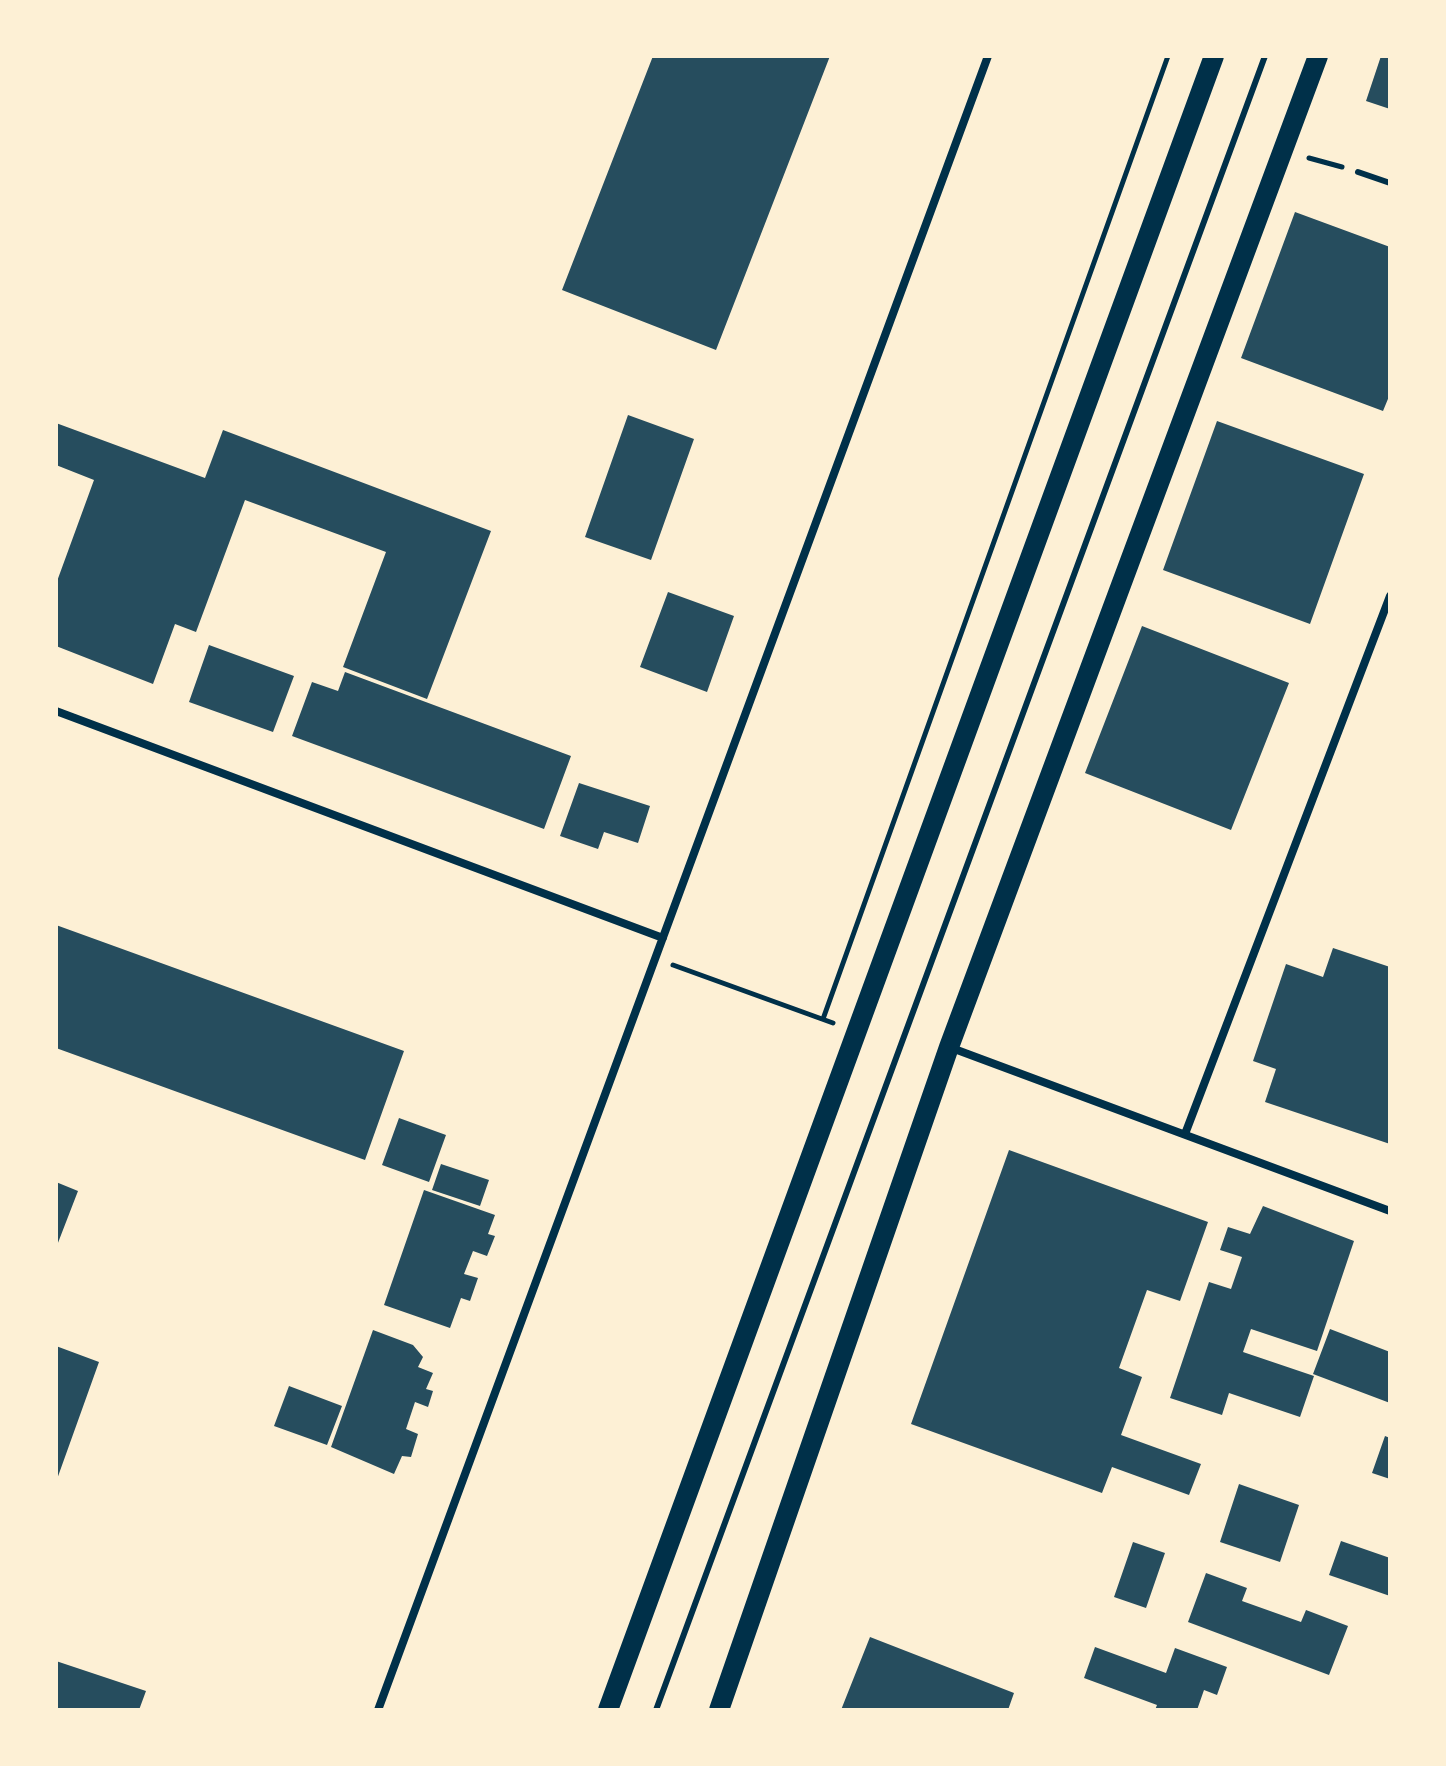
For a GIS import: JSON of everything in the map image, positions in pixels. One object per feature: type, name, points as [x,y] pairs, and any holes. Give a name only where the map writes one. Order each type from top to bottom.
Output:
[{"type":"main road","points":[[608,1710],[1214,56]]},
{"type":"main road","points":[[719,1710],[949,1047],[1318,56]]},
{"type":"street","points":[[378,1710],[988,56]]},
{"type":"street","points":[[1185,1134],[1390,596]]},
{"type":"street","points":[[56,711],[663,938]]},
{"type":"street","points":[[949,1047],[1390,1211]]},
{"type":"lane","points":[[656,1710],[1265,56]]},
{"type":"lane","points":[[1358,172],[1390,183]]},
{"type":"path","points":[[823,1019],[1168,56]]},
{"type":"path","points":[[1309,158],[1358,172]]},
{"type":"path","points":[[655,959],[856,1031]]},
{"type":"building","points":[[653,56],[830,56],[716,350],[562,290]]},
{"type":"building","points":[[1381,56],[1390,56],[1390,109],[1366,101]]},
{"type":"building","points":[[1295,212],[1390,247],[1390,394],[1383,411],[1241,358]]},
{"type":"building","points":[[628,415],[694,439],[651,560],[585,537]]},
{"type":"building","points":[[1217,421],[1364,474],[1310,624],[1163,570]]},
{"type":"building","points":[[56,423],[205,478],[223,430],[491,531],[427,699],[343,667],[386,552],[245,500],[196,632],[175,624],[153,684],[56,646],[56,584],[94,480],[56,465]]},
{"type":"building","points":[[668,592],[734,616],[707,692],[640,667]]},
{"type":"building","points":[[1142,626],[1289,683],[1231,830],[1085,773]]},
{"type":"building","points":[[209,645],[294,676],[273,732],[189,702]]},
{"type":"building","points":[[345,672],[571,756],[544,829],[292,736],[312,682],[338,691]]},
{"type":"building","points":[[579,783],[650,806],[638,843],[604,832],[598,849],[560,836]]},
{"type":"building","points":[[56,925],[404,1051],[365,1160],[56,1048]]},
{"type":"building","points":[[1333,948],[1390,967],[1390,1144],[1265,1102],[1276,1069],[1253,1061],[1286,964],[1323,977]]},
{"type":"building","points":[[399,1118],[446,1135],[429,1182],[382,1165]]},
{"type":"building","points":[[1009,1150],[1208,1222],[1180,1301],[1147,1290],[1119,1368],[1142,1377],[1121,1435],[1201,1464],[1189,1495],[1112,1467],[1102,1493],[911,1424]]},
{"type":"building","points":[[441,1164],[489,1180],[480,1206],[432,1190]]},
{"type":"building","points":[[56,1182],[78,1191],[56,1248]]},
{"type":"building","points":[[424,1190],[495,1215],[488,1234],[495,1236],[487,1256],[473,1251],[464,1274],[478,1278],[470,1301],[461,1298],[450,1328],[384,1305]]},
{"type":"building","points":[[1263,1206],[1354,1241],[1317,1351],[1251,1329],[1243,1352],[1314,1376],[1300,1417],[1229,1393],[1222,1415],[1170,1398],[1209,1282],[1231,1289],[1242,1257],[1220,1250],[1228,1227],[1250,1234]]},
{"type":"building","points":[[1330,1329],[1390,1352],[1390,1403],[1313,1374]]},
{"type":"building","points":[[373,1330],[413,1345],[423,1357],[418,1367],[433,1373],[426,1389],[433,1391],[428,1407],[415,1402],[406,1429],[418,1434],[411,1457],[402,1456],[394,1474],[331,1447]]},
{"type":"building","points":[[56,1346],[99,1362],[56,1482]]},
{"type":"building","points":[[289,1386],[342,1406],[327,1445],[274,1426]]},
{"type":"building","points":[[1385,1436],[1390,1438],[1390,1479],[1372,1473]]},
{"type":"building","points":[[1239,1484],[1299,1505],[1280,1562],[1220,1542]]},
{"type":"building","points":[[1341,1541],[1390,1558],[1390,1596],[1329,1575]]},
{"type":"building","points":[[1133,1542],[1165,1553],[1146,1608],[1114,1597]]},
{"type":"building","points":[[1206,1573],[1247,1588],[1242,1601],[1301,1622],[1306,1610],[1348,1626],[1329,1675],[1188,1622]]},
{"type":"building","points":[[870,1637],[1014,1693],[1008,1710],[841,1710]]},
{"type":"building","points":[[1095,1647],[1166,1673],[1175,1648],[1227,1667],[1217,1695],[1204,1690],[1197,1710],[1155,1710],[1157,1705],[1084,1678]]},
{"type":"building","points":[[56,1661],[146,1691],[139,1710],[56,1710]]}]
